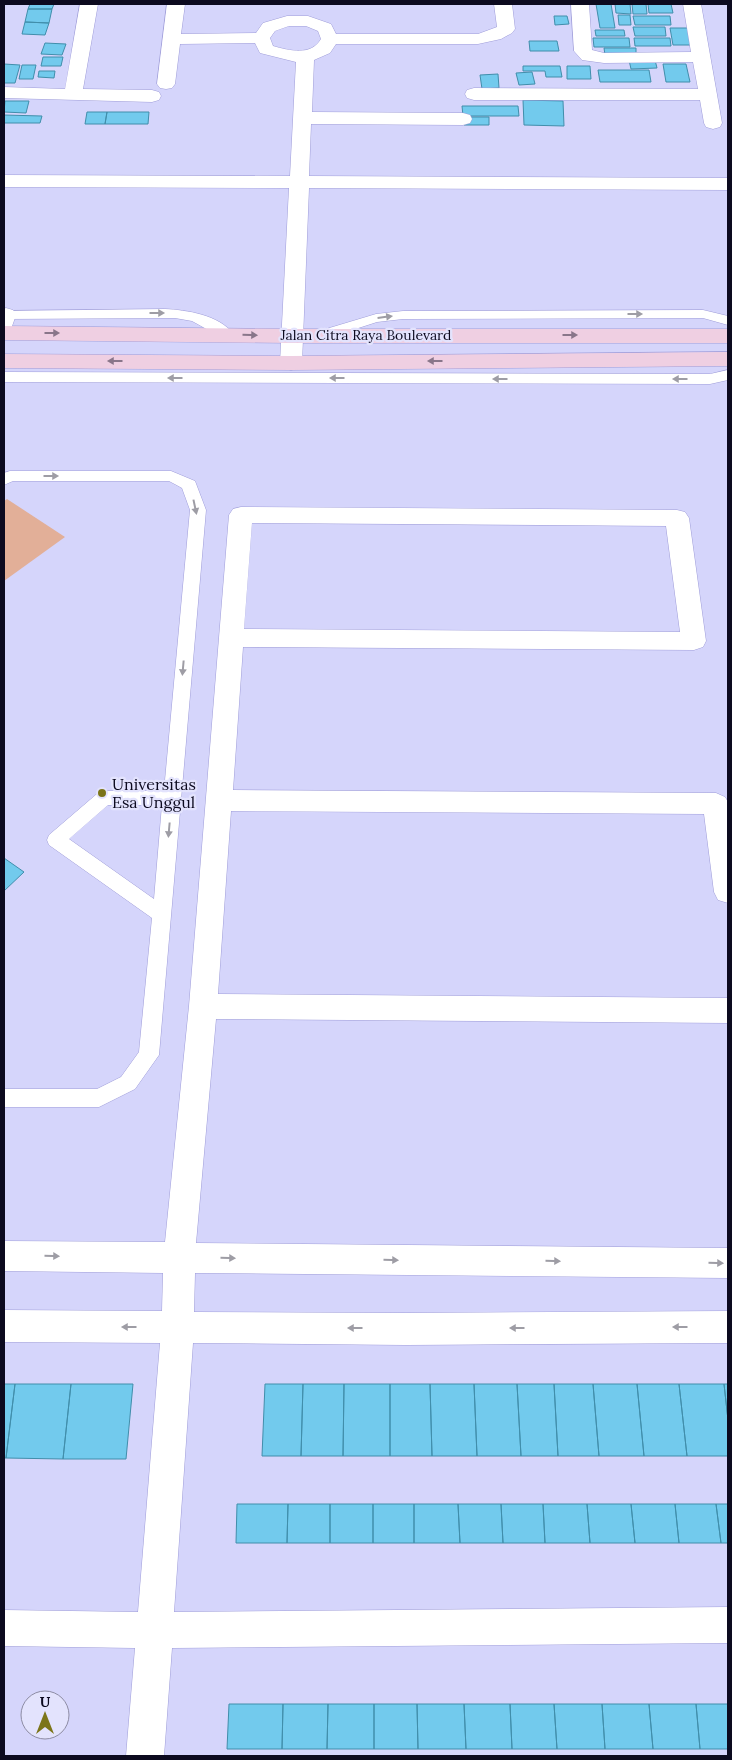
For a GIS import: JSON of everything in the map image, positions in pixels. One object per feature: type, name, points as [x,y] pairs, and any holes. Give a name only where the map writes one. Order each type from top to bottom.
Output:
[{"type":"main road","name":"Jalan Citra Raya Boulevard","points":[[4,321],[292,336],[543,325],[728,336]]},
{"type":"main road","name":"Jalan Citra Raya Boulevard","points":[[4,361],[152,370],[291,363],[388,370],[520,370],[728,359]]},
{"type":"street","points":[[73,94],[90,4]]},
{"type":"street","points":[[166,84],[176,4]]},
{"type":"street","points":[[330,39],[478,39],[506,30],[503,4]]},
{"type":"street","points":[[580,4],[583,51],[588,56],[604,58],[702,57]]},
{"type":"street","points":[[692,4],[713,123]]},
{"type":"street","points":[[261,38],[269,27],[287,21],[308,21],[325,28],[330,39]]},
{"type":"street","points":[[172,39],[261,38]]},
{"type":"street","points":[[261,38],[266,49],[283,56],[305,56],[323,50],[330,39]]},
{"type":"street","points":[[291,363],[305,56]]},
{"type":"street","points":[[4,94],[152,96]]},
{"type":"street","points":[[474,94],[709,95]]},
{"type":"street","points":[[303,118],[463,119]]},
{"type":"street","points":[[4,181],[728,184]]},
{"type":"street","points":[[145,1756],[178,1327],[180,1258],[203,1006],[241,516],[676,518],[694,641],[232,638]]},
{"type":"street","points":[[219,800],[716,804],[728,892]]},
{"type":"street","points":[[203,1006],[728,1011]]},
{"type":"street","points":[[4,1256],[728,1263]]},
{"type":"street","points":[[4,1326],[416,1329],[728,1327]]},
{"type":"street","points":[[4,1628],[154,1630],[728,1625]]},
{"type":"lane","points":[[543,325],[703,314],[713,315],[728,321]]},
{"type":"lane","points":[[4,377],[152,370],[388,370]]},
{"type":"lane","points":[[520,370],[710,379],[728,375]]},
{"type":"lane","points":[[4,480],[10,476],[171,476],[189,485],[198,510],[149,1055],[128,1084],[99,1098],[4,1098]]},
{"type":"lane","points":[[161,914],[56,840],[104,798],[172,798]]},
{"type":"shaded area","points":[[7,499],[65,537],[4,581],[4,501]]},
{"type":"building","points":[[30,4],[54,4],[52,9],[28,9]]},
{"type":"building","points":[[596,4],[611,4],[615,28],[600,28]]},
{"type":"building","points":[[615,4],[630,4],[631,14],[616,13]]},
{"type":"building","points":[[632,4],[646,4],[647,14],[633,14]]},
{"type":"building","points":[[648,4],[671,4],[673,13],[649,13]]},
{"type":"building","points":[[28,9],[52,9],[49,23],[25,22]]},
{"type":"building","points":[[618,15],[630,15],[631,25],[619,25]]},
{"type":"building","points":[[554,16],[567,16],[569,24],[555,25]]},
{"type":"building","points":[[633,16],[670,16],[671,25],[635,25]]},
{"type":"building","points":[[25,22],[49,23],[45,35],[22,34]]},
{"type":"building","points":[[633,27],[665,27],[666,36],[635,36]]},
{"type":"building","points":[[670,28],[692,28],[695,45],[673,45]]},
{"type":"building","points":[[595,30],[624,30],[625,36],[596,36]]},
{"type":"building","points":[[593,38],[629,38],[630,47],[594,47]]},
{"type":"building","points":[[634,38],[670,38],[671,46],[635,46]]},
{"type":"building","points":[[529,41],[557,41],[559,51],[530,51]]},
{"type":"building","points":[[45,43],[66,44],[62,55],[41,54]]},
{"type":"building","points":[[604,48],[636,48],[636,55],[605,55]]},
{"type":"building","points":[[43,57],[63,57],[61,66],[41,66]]},
{"type":"building","points":[[629,60],[655,60],[657,68],[631,69]]},
{"type":"building","points":[[4,64],[20,65],[15,83],[4,83]]},
{"type":"building","points":[[663,64],[686,64],[690,82],[666,82]]},
{"type":"building","points":[[22,65],[36,65],[33,79],[19,79]]},
{"type":"building","points":[[523,66],[560,66],[562,77],[546,77],[545,71],[523,71]]},
{"type":"building","points":[[567,66],[590,66],[591,79],[567,79]]},
{"type":"building","points":[[598,70],[649,70],[651,82],[600,82]]},
{"type":"building","points":[[39,71],[55,71],[54,78],[38,77]]},
{"type":"building","points":[[532,72],[535,84],[519,85],[516,73]]},
{"type":"building","points":[[498,74],[499,88],[482,89],[480,75]]},
{"type":"building","points":[[523,100],[563,101],[564,126],[524,125]]},
{"type":"building","points":[[5,101],[29,101],[26,113],[4,112]]},
{"type":"building","points":[[462,106],[518,106],[519,116],[463,116]]},
{"type":"building","points":[[87,112],[107,112],[105,124],[85,124]]},
{"type":"building","points":[[107,112],[149,112],[148,124],[105,124]]},
{"type":"building","points":[[4,115],[42,116],[40,123],[4,123]]},
{"type":"building","points":[[464,117],[489,117],[489,125],[464,125]]},
{"type":"building","points":[[4,858],[24,872],[4,891]]},
{"type":"building","points":[[4,1384],[15,1384],[6,1458],[4,1458]]},
{"type":"building","points":[[15,1384],[71,1384],[63,1459],[6,1458]]},
{"type":"building","points":[[71,1384],[133,1384],[126,1459],[63,1459]]},
{"type":"building","points":[[265,1384],[303,1384],[301,1456],[262,1456]]},
{"type":"building","points":[[303,1384],[344,1384],[343,1456],[301,1456]]},
{"type":"building","points":[[344,1384],[390,1384],[390,1456],[343,1456]]},
{"type":"building","points":[[390,1384],[430,1384],[432,1456],[390,1456]]},
{"type":"building","points":[[430,1384],[474,1384],[477,1456],[432,1456]]},
{"type":"building","points":[[474,1384],[517,1384],[521,1456],[477,1456]]},
{"type":"building","points":[[517,1384],[554,1384],[558,1456],[521,1456]]},
{"type":"building","points":[[554,1384],[593,1384],[599,1456],[558,1456]]},
{"type":"building","points":[[593,1384],[637,1384],[644,1456],[599,1456]]},
{"type":"building","points":[[637,1384],[679,1384],[687,1456],[644,1456]]},
{"type":"building","points":[[679,1384],[724,1384],[728,1420],[728,1456],[687,1456]]},
{"type":"building","points":[[724,1384],[728,1384],[728,1420]]},
{"type":"building","points":[[237,1504],[288,1504],[287,1543],[236,1543]]},
{"type":"building","points":[[288,1504],[330,1504],[330,1543],[287,1543]]},
{"type":"building","points":[[330,1504],[373,1504],[373,1543],[330,1543]]},
{"type":"building","points":[[373,1504],[414,1504],[414,1543],[373,1543]]},
{"type":"building","points":[[414,1504],[458,1504],[460,1543],[414,1543]]},
{"type":"building","points":[[458,1504],[501,1504],[503,1543],[460,1543]]},
{"type":"building","points":[[501,1504],[543,1504],[545,1543],[503,1543]]},
{"type":"building","points":[[543,1504],[587,1504],[590,1543],[545,1543]]},
{"type":"building","points":[[587,1504],[631,1504],[635,1543],[590,1543]]},
{"type":"building","points":[[631,1504],[675,1504],[679,1543],[635,1543]]},
{"type":"building","points":[[675,1504],[716,1504],[721,1543],[679,1543]]},
{"type":"building","points":[[716,1504],[728,1504],[728,1543],[721,1543]]},
{"type":"building","points":[[229,1704],[283,1704],[282,1749],[227,1749]]},
{"type":"building","points":[[283,1704],[328,1704],[327,1749],[282,1749]]},
{"type":"building","points":[[328,1704],[374,1704],[374,1749],[327,1749]]},
{"type":"building","points":[[374,1704],[417,1704],[418,1749],[374,1749]]},
{"type":"building","points":[[417,1704],[464,1704],[466,1749],[418,1749]]},
{"type":"building","points":[[464,1704],[510,1704],[512,1749],[466,1749]]},
{"type":"building","points":[[510,1704],[554,1704],[557,1749],[512,1749]]},
{"type":"building","points":[[554,1704],[602,1704],[605,1749],[557,1749]]},
{"type":"building","points":[[602,1704],[649,1704],[653,1749],[605,1749]]},
{"type":"building","points":[[649,1704],[696,1704],[700,1749],[653,1749]]},
{"type":"building","points":[[696,1704],[728,1704],[728,1749],[700,1749]]},
{"type":"place","name":"Universitas Esa Unggul","points":[[102,793]]}]
